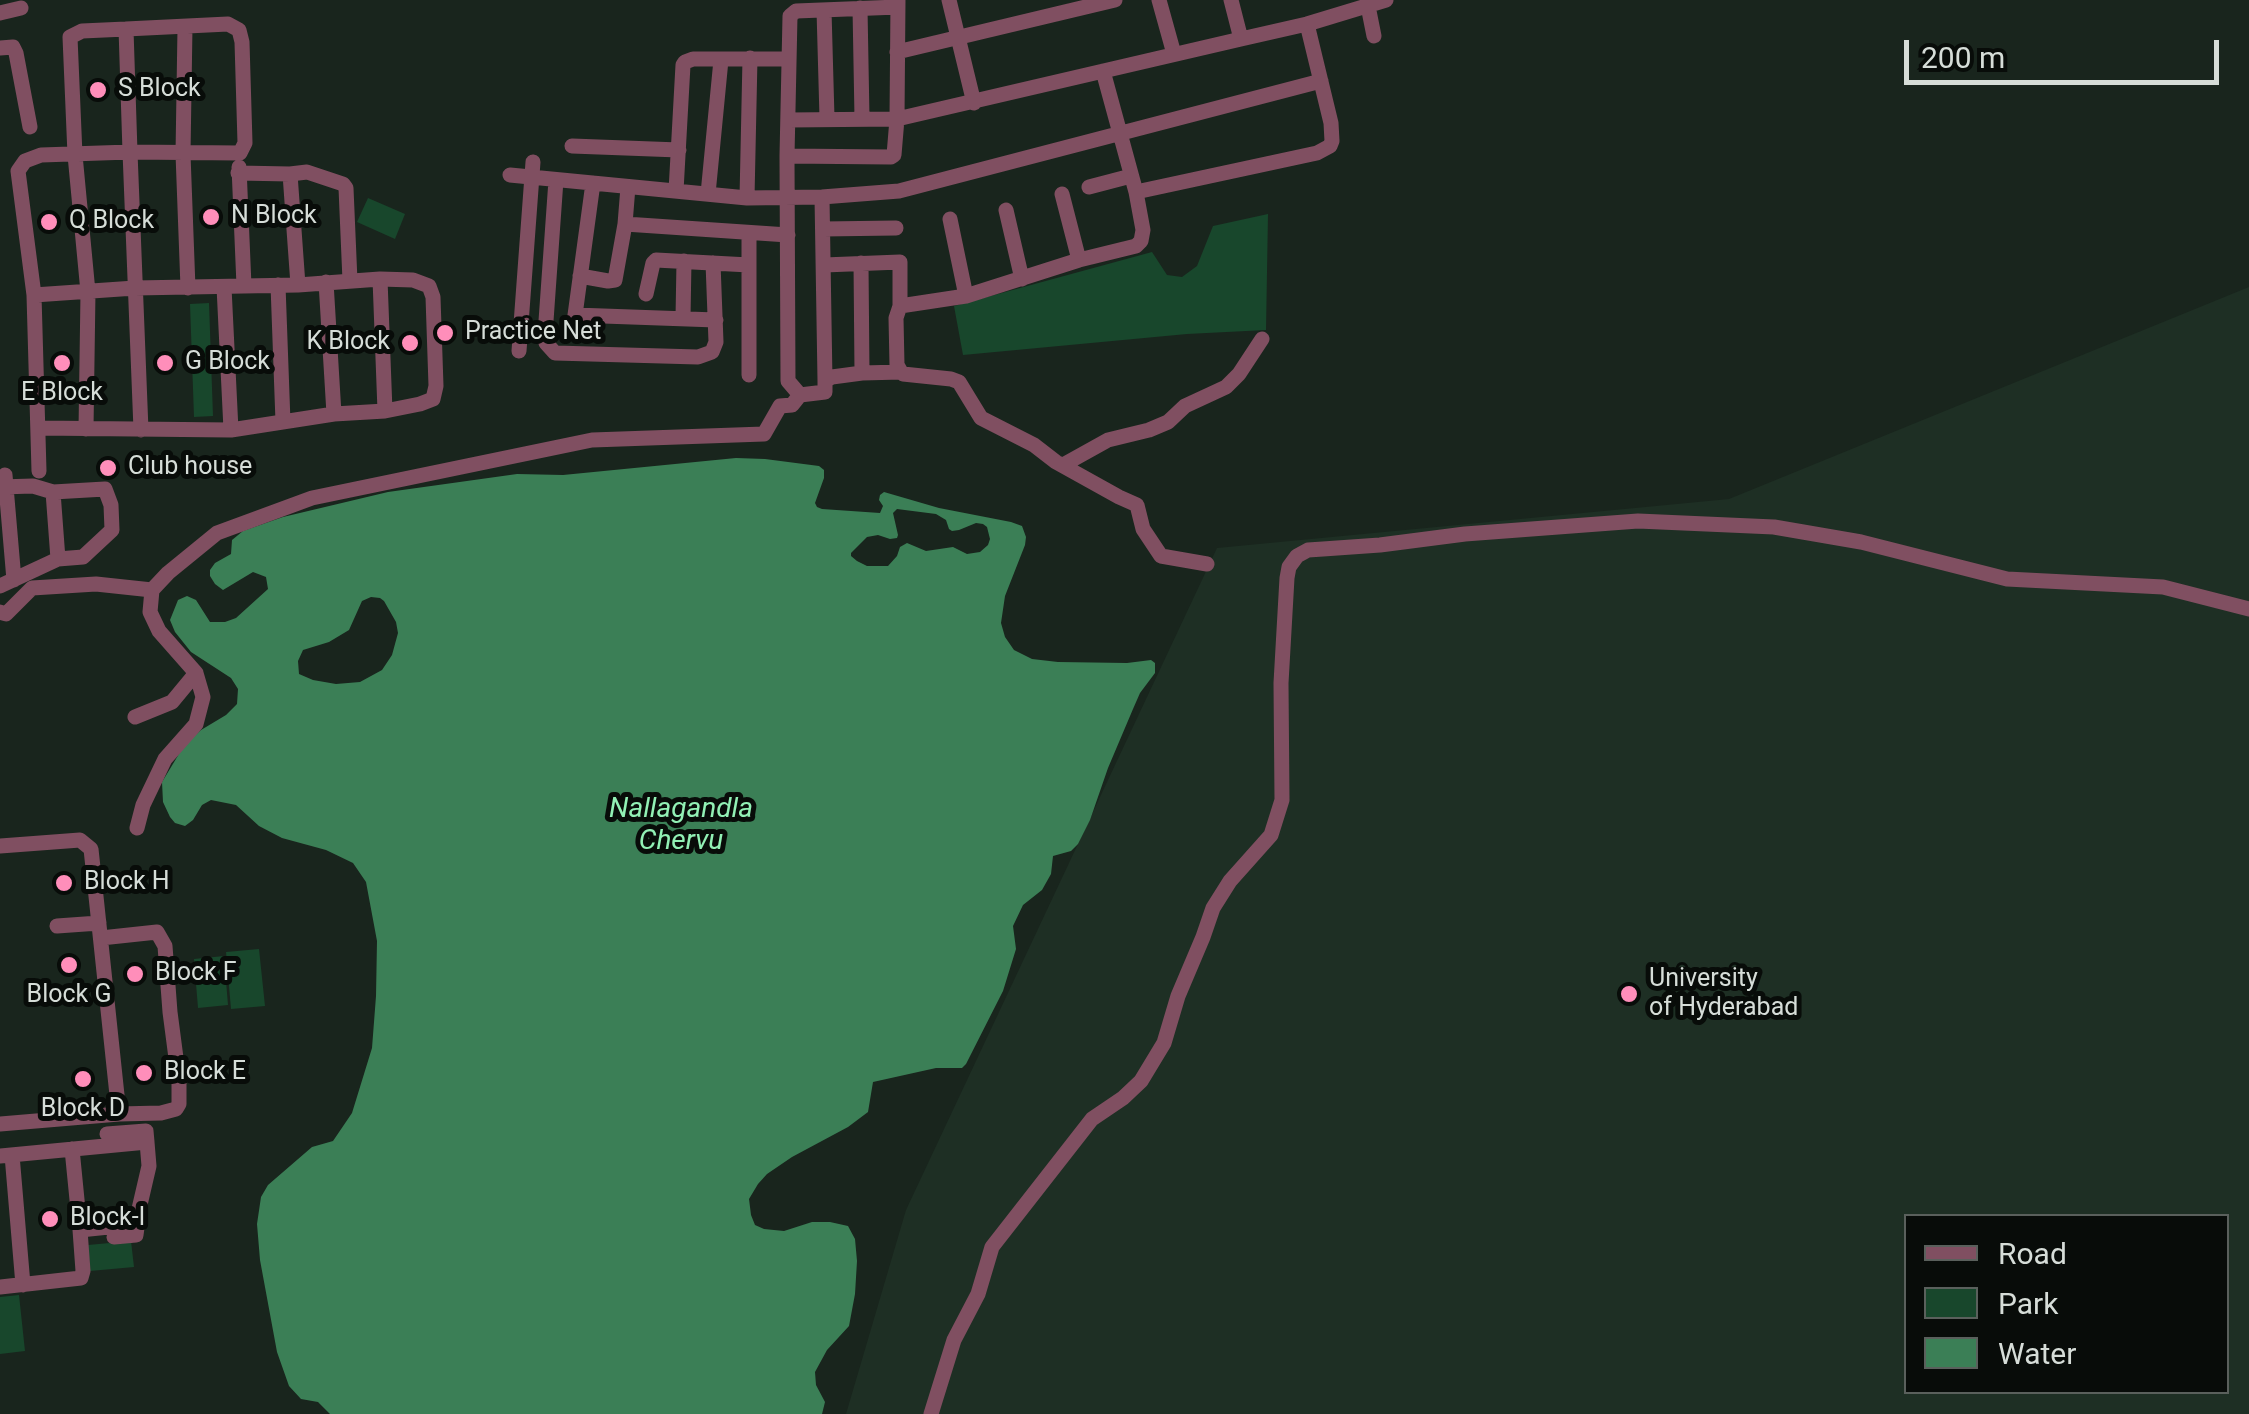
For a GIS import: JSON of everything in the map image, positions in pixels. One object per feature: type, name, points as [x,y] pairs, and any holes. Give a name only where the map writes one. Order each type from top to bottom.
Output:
[{"type":"street","points":[[949,0],[974,103]]},
{"type":"street","points":[[897,52],[1115,0]]},
{"type":"street","points":[[1159,0],[1174,54]]},
{"type":"street","points":[[1232,0],[1241,39]]},
{"type":"street","points":[[788,120],[898,119],[1307,24],[1386,0]]},
{"type":"street","points":[[787,156],[890,156],[896,151],[898,3],[796,12],[790,16],[787,156],[788,381],[800,394]]},
{"type":"street","points":[[1368,6],[1374,36]]},
{"type":"street","points":[[0,13],[21,8]]},
{"type":"street","points":[[860,8],[862,118]]},
{"type":"street","points":[[824,10],[827,118]]},
{"type":"street","points":[[86,429],[88,292],[75,155],[70,37],[82,31],[228,24],[239,30],[245,143],[238,173],[244,286]]},
{"type":"street","points":[[1136,192],[1326,149],[1333,132],[1307,24]]},
{"type":"street","points":[[185,27],[183,154],[188,288]]},
{"type":"street","points":[[126,29],[141,430]]},
{"type":"street","points":[[0,48],[14,48],[30,127]]},
{"type":"street","points":[[748,198],[750,58]]},
{"type":"street","points":[[676,191],[683,65],[687,60],[789,59]]},
{"type":"street","points":[[708,194],[722,60]]},
{"type":"street","points":[[900,306],[966,296],[1136,246],[1141,241],[1136,192],[1102,71]]},
{"type":"street","points":[[510,175],[532,169],[556,180],[748,198],[899,191],[1321,81]]},
{"type":"street","points":[[572,146],[678,150]]},
{"type":"street","points":[[40,471],[34,295],[18,171],[25,161],[41,155],[240,153]]},
{"type":"street","points":[[519,351],[532,169]]},
{"type":"street","points":[[238,173],[307,172],[339,181],[346,188],[350,281]]},
{"type":"street","points":[[290,174],[298,285]]},
{"type":"street","points":[[1089,186],[1132,176]]},
{"type":"street","points":[[556,180],[546,314],[546,343],[555,353],[705,356],[715,348],[713,262]]},
{"type":"street","points":[[574,315],[593,183]]},
{"type":"street","points":[[580,276],[615,280],[628,186]]},
{"type":"street","points":[[1062,194],[1079,260]]},
{"type":"street","points":[[137,828],[143,804],[165,758],[196,724],[202,696],[196,673],[150,612],[152,590],[168,573],[217,533],[312,498],[592,440],[764,434],[780,406],[792,405],[800,394],[825,392],[822,197]]},
{"type":"street","points":[[1006,210],[1022,279]]},
{"type":"street","points":[[950,219],[966,296]]},
{"type":"street","points":[[625,224],[788,236]]},
{"type":"street","points":[[823,229],[896,228]]},
{"type":"street","points":[[749,375],[750,233]]},
{"type":"street","points":[[824,264],[860,264],[899,256],[900,306],[896,318],[900,372]]},
{"type":"street","points":[[646,294],[654,261],[749,265]]},
{"type":"street","points":[[683,318],[684,261]]},
{"type":"street","points":[[860,264],[862,373]]},
{"type":"street","points":[[380,279],[385,411]]},
{"type":"street","points":[[34,295],[135,288],[413,280],[428,286],[434,314],[434,399],[385,411],[334,414],[231,430],[38,428]]},
{"type":"street","points":[[326,282],[334,414]]},
{"type":"street","points":[[278,285],[283,422]]},
{"type":"street","points":[[224,287],[231,430]]},
{"type":"street","points":[[546,314],[716,320]]},
{"type":"street","points":[[1063,465],[1108,440],[1168,422],[1185,406],[1226,387],[1262,339]]},
{"type":"street","points":[[825,382],[862,373],[900,372],[959,382],[982,418],[1137,505],[1143,530],[1162,556],[1207,564]]},
{"type":"street","points":[[3,481],[46,472],[50,478],[58,559]]},
{"type":"street","points":[[3,481],[49,490],[105,490],[111,505],[112,530],[82,557],[58,559],[7,583],[3,481]]},
{"type":"street","points":[[932,1414],[954,1340],[978,1294],[992,1247],[1092,1119],[1141,1081],[1164,1043],[1212,908],[1271,835],[1282,800],[1282,683],[1288,578],[1297,556],[1308,550],[1638,520],[1774,528],[1861,542],[2007,579],[2163,587],[2249,609]]},
{"type":"street","points":[[0,612],[6,614],[32,588],[96,584],[152,590]]},
{"type":"street","points":[[135,717],[172,702],[196,673]]},
{"type":"street","points":[[0,846],[84,841],[93,855],[119,1114]]},
{"type":"street","points":[[0,1124],[161,1113],[176,1109],[179,1104],[165,946],[157,932],[57,926]]},
{"type":"street","points":[[107,1134],[146,1130],[149,1166],[136,1235],[114,1238]]},
{"type":"street","points":[[23,1285],[6,1155],[147,1142]]},
{"type":"street","points":[[0,1287],[81,1278],[72,1149]]},
{"type":"street","points":[[80,1230],[128,1225],[140,1208]]},
{"type":"shaded area","name":"University of Hyderabad","points":[[2249,287],[2249,1414],[846,1414],[906,1210],[1217,548],[1729,499]]},
{"type":"green space","points":[[368,198],[405,214],[395,239],[357,222]]},
{"type":"green space","points":[[1268,214],[1266,330],[963,355],[954,306],[1152,252],[1167,275],[1182,277],[1197,266],[1213,226]]},
{"type":"green space","points":[[209,303],[213,416],[194,417],[190,304]]},
{"type":"green space","points":[[259,949],[265,1006],[231,1009],[226,952]]},
{"type":"green space","points":[[224,956],[228,1005],[198,1008],[194,959]]},
{"type":"green space","points":[[131,1241],[134,1267],[90,1271],[88,1245]]},
{"type":"green space","points":[[19,1295],[25,1351],[0,1354],[0,1297]]},
{"type":"water","name":"Nallagandla Chervu","points":[[736,458],[765,459],[819,466],[824,470],[815,503],[822,509],[880,513],[883,506],[879,500],[884,492],[1011,522],[1022,526],[1026,537],[1005,596],[1001,623],[1014,650],[1032,659],[1058,662],[1155,663],[1155,673],[1140,693],[1078,844],[1071,851],[1053,856],[1051,874],[1042,890],[1023,905],[1013,926],[1016,949],[1003,991],[966,1064],[962,1068],[936,1068],[873,1082],[868,1112],[767,1174],[749,1199],[755,1225],[764,1229],[784,1231],[812,1222],[830,1222],[848,1226],[855,1239],[855,1294],[849,1326],[827,1350],[815,1372],[816,1385],[825,1402],[822,1414],[330,1414],[318,1402],[301,1399],[289,1386],[277,1352],[260,1260],[257,1224],[261,1197],[268,1185],[312,1147],[333,1141],[352,1113],[372,1048],[377,941],[366,882],[353,863],[326,850],[282,838],[259,826],[236,805],[211,800],[185,826],[170,817],[163,802],[162,782],[185,744],[237,704],[238,689],[231,678],[191,652],[170,620],[178,600],[187,596],[196,600],[210,622],[225,622],[236,618],[268,589],[266,577],[253,572],[223,590],[210,576],[215,563],[231,554],[232,540],[243,531],[283,517],[388,492],[517,474],[563,475]],"holes":[[[897,509],[936,514],[946,520],[952,531],[983,524],[990,539],[988,545],[980,552],[967,554],[953,547],[926,551],[907,543],[888,566],[867,566],[851,556],[867,537],[897,538],[893,513]],[[371,597],[384,601],[398,633],[392,655],[382,670],[360,682],[336,684],[299,674],[298,661],[303,650],[329,642],[349,630],[362,601]]]},
{"type":"place","name":"S Block","points":[[98,90]]},
{"type":"place","name":"N Block","points":[[211,217]]},
{"type":"place","name":"Q Block","points":[[49,222]]},
{"type":"place","name":"Practice Net","points":[[445,333]]},
{"type":"place","name":"K Block","points":[[410,343]]},
{"type":"place","name":"E Block","points":[[62,363]]},
{"type":"place","name":"G Block","points":[[165,363]]},
{"type":"place","name":"Club house","points":[[108,468]]},
{"type":"place","name":"Block H","points":[[64,883]]},
{"type":"place","name":"Block G","points":[[69,965]]},
{"type":"place","name":"Block F","points":[[135,974]]},
{"type":"place","name":"University of Hyderabad","points":[[1629,994]]},
{"type":"place","name":"Block E","points":[[144,1073]]},
{"type":"place","name":"Block D","points":[[83,1079]]},
{"type":"place","name":"Block-I","points":[[50,1219]]}]
